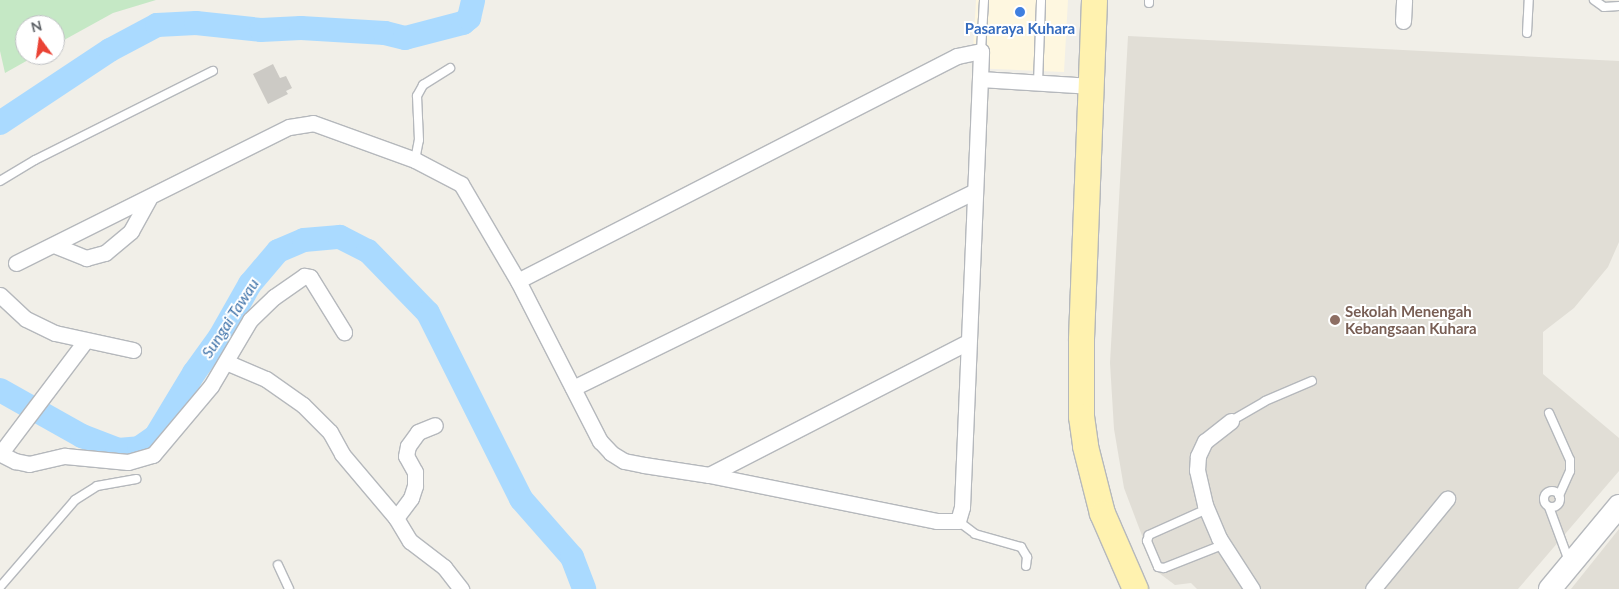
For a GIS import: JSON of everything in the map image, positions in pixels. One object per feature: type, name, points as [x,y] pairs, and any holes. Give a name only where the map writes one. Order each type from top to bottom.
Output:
[{"type":"main road","points":[[1094,0],[1081,340],[1082,416],[1085,446],[1102,513],[1136,589]]},
{"type":"street","points":[[1403,22],[1404,0]]},
{"type":"street","points":[[16,264],[300,123],[312,123],[415,160],[461,184],[518,281],[600,441],[611,453],[624,461],[709,475],[937,521],[958,521],[962,507],[973,192],[981,50],[957,56],[518,281]]},
{"type":"street","points":[[980,79],[1092,86]]},
{"type":"street","points":[[573,388],[973,192]]},
{"type":"street","points":[[54,245],[86,258],[104,253],[131,232],[150,199]]},
{"type":"street","points":[[85,341],[17,435],[0,454],[15,461],[29,464],[64,456],[128,462],[153,456],[162,448],[226,362],[250,320],[274,297],[304,276],[310,278],[344,332]]},
{"type":"street","points":[[0,295],[26,319],[55,334],[133,350]]},
{"type":"street","points":[[709,475],[968,342]]},
{"type":"street","points":[[226,362],[266,379],[304,405],[330,432],[366,486],[396,518],[410,541],[444,567],[460,589]]},
{"type":"street","points":[[1231,421],[1205,441],[1198,456],[1197,470],[1207,509],[1222,545],[1252,589]]},
{"type":"street","points":[[396,518],[411,498],[415,486],[415,472],[406,456],[408,446],[418,432],[435,425]]},
{"type":"street","points":[[1373,589],[1447,499]]},
{"type":"street","points":[[1550,589],[1619,506]]},
{"type":"lane","points":[[981,50],[984,0]]},
{"type":"lane","points":[[1038,83],[1041,0]]},
{"type":"lane","points":[[1527,34],[1529,0]]},
{"type":"lane","points":[[1594,0],[1604,7],[1619,6]]},
{"type":"lane","points":[[415,160],[419,140],[417,96],[423,85],[450,68]]},
{"type":"lane","points":[[0,181],[35,160],[213,71]]},
{"type":"lane","points":[[1231,421],[1264,401],[1312,381]]},
{"type":"lane","points":[[1549,413],[1570,460],[1570,470],[1559,496],[1559,502],[1550,506]]},
{"type":"lane","points":[[0,587],[75,500],[98,486],[136,478]]},
{"type":"lane","points":[[1559,496],[1551,491],[1544,498],[1550,506],[1570,566]]},
{"type":"lane","points":[[1207,509],[1149,535],[1147,541],[1158,567],[1164,568],[1222,545]]},
{"type":"lane","points":[[958,521],[975,534],[1021,547],[1027,557],[1026,566]]},
{"type":"lane","points":[[278,565],[289,589]]},
{"type":"shaded area","points":[[976,0],[1068,0],[1064,72],[972,68]]},
{"type":"shaded area","name":"Sekolah Menengah Kebangsaan Kuhara","points":[[1128,36],[1619,61],[1619,242],[1608,267],[1574,308],[1543,332],[1543,374],[1619,438],[1619,471],[1518,589],[1197,589],[1191,583],[1175,585],[1155,570],[1124,488],[1114,429],[1110,363]]},
{"type":"shaded area","points":[[1619,529],[1619,589],[1571,589]]},
{"type":"green space","points":[[0,0],[156,0],[113,13],[65,39],[65,15],[15,15],[15,65],[19,65],[5,73],[0,51]]},
{"type":"building","points":[[273,64],[280,78],[286,76],[292,88],[286,91],[288,94],[268,104],[253,74]]},
{"type":"waterway","name":"Sungai Tawau","points":[[0,123],[110,50],[157,25],[196,23],[261,30],[301,28],[385,33],[405,38],[463,23],[469,18],[473,0]]},
{"type":"waterway","name":"Sungai Tawau","points":[[0,390],[82,436],[118,450],[139,448],[156,436],[194,373],[220,337],[250,284],[278,251],[304,240],[340,237],[368,251],[428,313],[521,499],[572,557],[584,589]]},
{"type":"place","name":"Pasaraya Kuhara","points":[[1020,12]]},
{"type":"place","name":"Sekolah Menengah Kebangsaan Kuhara","points":[[1335,320]]}]
